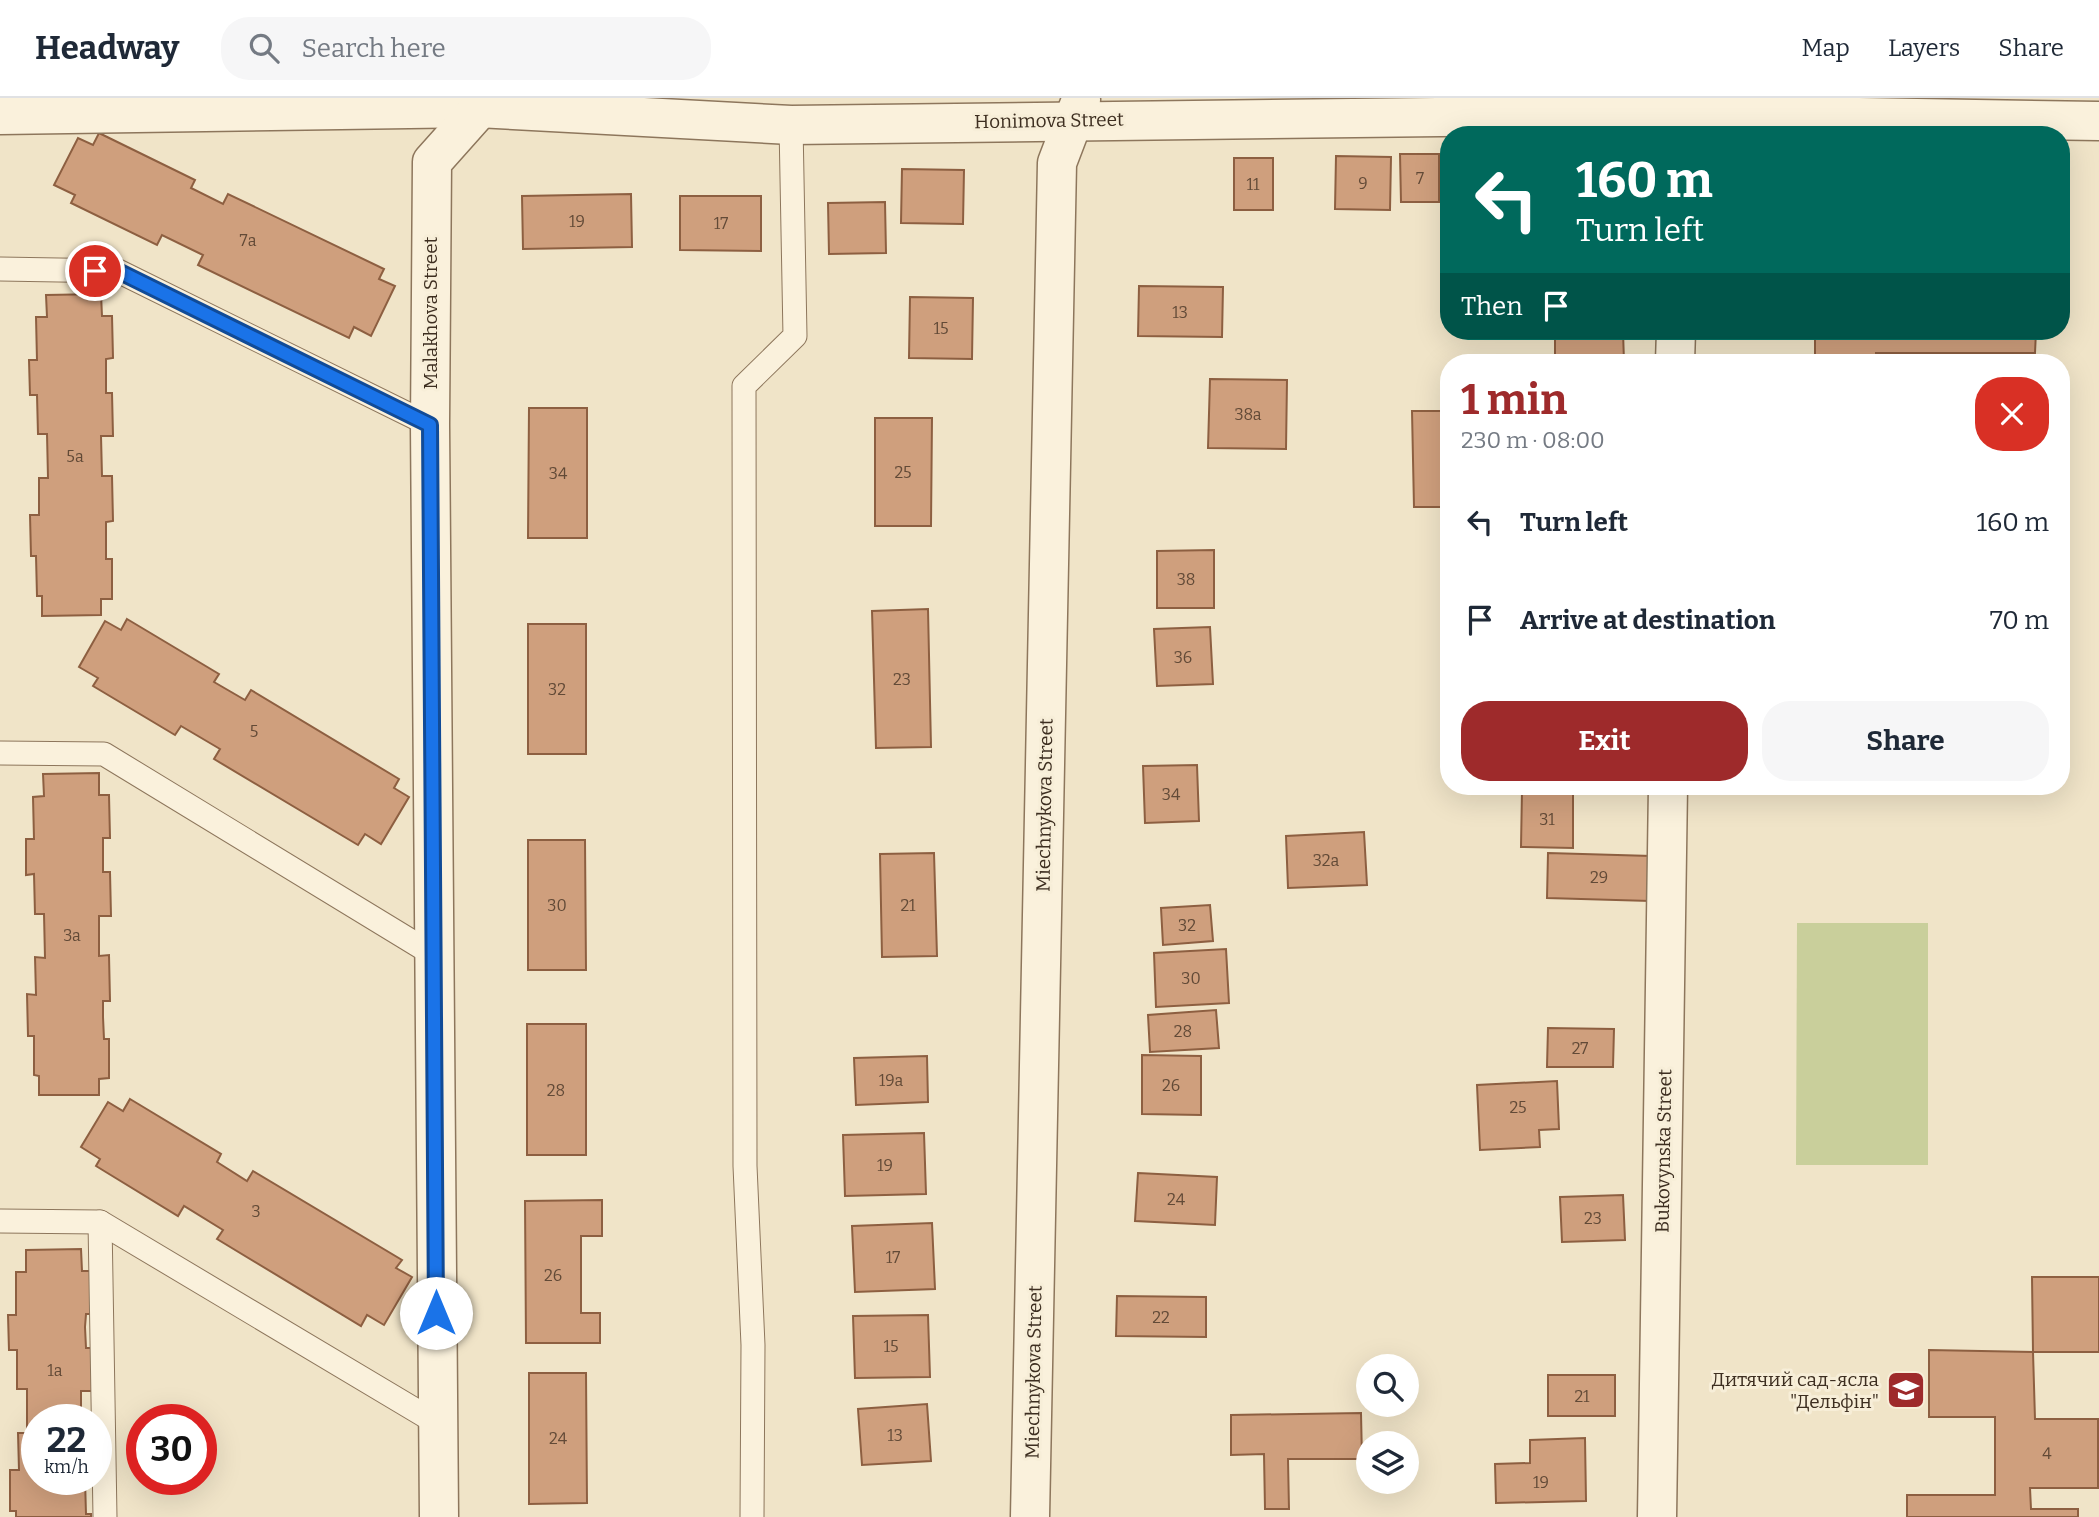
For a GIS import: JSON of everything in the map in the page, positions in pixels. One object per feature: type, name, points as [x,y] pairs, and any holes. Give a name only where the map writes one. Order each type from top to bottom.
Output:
[{"type":"street","name":"Honimova Street","points":[[0,115],[483,103],[791,125],[1076,109],[2099,121]]},
{"type":"street","name":"Malakhova Street","points":[[439,1517],[430,425],[432,162],[483,103]]},
{"type":"street","name":"Miechnykova Street","points":[[1030,1517],[1057,163],[1076,109]]},
{"type":"street","name":"Bukovynska Street","points":[[1657,1517],[1668,795]]},
{"type":"lane","points":[[752,1517],[753,1345],[745,1152],[744,386],[795,336],[791,125]]},
{"type":"lane","points":[[0,269],[118,271],[430,425]]},
{"type":"lane","points":[[0,753],[104,754],[434,955]]},
{"type":"lane","points":[[0,1221],[100,1222],[437,1423]]},
{"type":"lane","points":[[100,1222],[105,1517]]},
{"type":"green space","points":[[1797,923],[1928,923],[1928,1165],[1796,1165]]},
{"type":"building","points":[[99,133],[195,180],[191,188],[223,204],[228,194],[384,269],[379,279],[395,286],[371,336],[354,327],[349,338],[198,265],[203,255],[162,235],[157,245],[71,203],[75,195],[54,185],[78,138],[93,145]]},
{"type":"building","points":[[1400,154],[1439,154],[1439,202],[1401,202]]},
{"type":"building","points":[[1336,156],[1391,157],[1390,210],[1335,209]]},
{"type":"building","points":[[1234,158],[1273,158],[1273,210],[1234,210]]},
{"type":"building","points":[[902,169],[964,170],[963,224],[901,223]]},
{"type":"building","points":[[631,194],[632,247],[523,249],[522,196]]},
{"type":"building","points":[[680,196],[761,196],[761,251],[680,250]]},
{"type":"building","points":[[885,202],[886,253],[829,254],[828,203]]},
{"type":"building","points":[[1139,286],[1223,287],[1222,337],[1138,336]]},
{"type":"building","points":[[101,294],[102,316],[112,316],[113,358],[106,359],[106,393],[112,393],[113,436],[101,436],[102,476],[112,476],[113,521],[106,522],[106,559],[112,559],[112,599],[101,599],[101,615],[42,616],[42,596],[37,596],[36,556],[31,556],[30,515],[39,515],[39,478],[48,478],[47,434],[38,434],[37,395],[30,395],[29,360],[37,360],[36,317],[47,317],[46,295]]},
{"type":"building","points":[[910,297],[973,298],[972,359],[909,358]]},
{"type":"building","points":[[1555,340],[1623,340],[1624,354],[1555,354]]},
{"type":"building","points":[[1815,340],[2036,340],[2035,353],[1815,354]]},
{"type":"building","points":[[1210,379],[1287,380],[1286,449],[1208,448]]},
{"type":"building","points":[[529,408],[587,408],[587,538],[528,538]]},
{"type":"building","points":[[1412,411],[1440,411],[1440,507],[1414,507]]},
{"type":"building","points":[[875,418],[932,418],[931,526],[875,526]]},
{"type":"building","points":[[1214,550],[1214,608],[1157,608],[1157,551]]},
{"type":"building","points":[[928,609],[931,747],[876,748],[872,611]]},
{"type":"building","points":[[127,619],[219,674],[214,682],[245,700],[251,690],[399,779],[394,788],[409,797],[381,844],[365,834],[358,845],[214,759],[220,749],[181,726],[175,735],[93,686],[98,678],[79,667],[105,621],[121,630]]},
{"type":"building","points":[[528,624],[586,624],[586,754],[528,754]]},
{"type":"building","points":[[1210,627],[1213,684],[1157,686],[1154,629]]},
{"type":"building","points":[[1197,765],[1199,821],[1145,823],[1143,766]]},
{"type":"building","points":[[99,773],[99,795],[109,795],[110,838],[103,838],[103,872],[110,872],[111,916],[99,916],[99,956],[109,955],[110,1001],[103,1001],[103,1017],[104,1039],[109,1039],[109,1078],[99,1079],[99,1095],[39,1095],[39,1076],[34,1075],[34,1036],[28,1036],[27,994],[36,995],[35,957],[45,958],[44,914],[35,914],[34,874],[26,875],[26,839],[34,839],[33,797],[44,796],[43,774]]},
{"type":"building","points":[[1522,795],[1573,795],[1573,848],[1521,847]]},
{"type":"building","points":[[1364,832],[1367,885],[1288,888],[1286,836]]},
{"type":"building","points":[[528,840],[585,840],[586,970],[528,970]]},
{"type":"building","points":[[934,853],[937,956],[882,957],[880,854]]},
{"type":"building","points":[[1548,853],[1651,856],[1650,901],[1547,898]]},
{"type":"building","points":[[1210,905],[1213,941],[1163,945],[1161,908]]},
{"type":"building","points":[[1226,949],[1229,1003],[1156,1007],[1154,953]]},
{"type":"building","points":[[1216,1010],[1219,1048],[1150,1052],[1148,1015]]},
{"type":"building","points":[[527,1024],[586,1024],[586,1155],[527,1155]]},
{"type":"building","points":[[1548,1028],[1614,1029],[1613,1067],[1547,1067]]},
{"type":"building","points":[[1142,1055],[1201,1056],[1201,1115],[1142,1114]]},
{"type":"building","points":[[927,1056],[928,1102],[856,1105],[854,1058]]},
{"type":"building","points":[[1557,1081],[1559,1129],[1539,1130],[1540,1147],[1480,1150],[1477,1085]]},
{"type":"building","points":[[130,1099],[221,1154],[217,1162],[247,1181],[253,1171],[402,1260],[396,1268],[412,1277],[384,1325],[367,1315],[361,1326],[217,1239],[223,1230],[184,1206],[178,1216],[96,1166],[100,1159],[81,1147],[108,1102],[123,1111]]},
{"type":"building","points":[[924,1133],[926,1194],[845,1196],[843,1135]]},
{"type":"building","points":[[1138,1173],[1217,1177],[1215,1225],[1135,1221]]},
{"type":"building","points":[[1623,1195],[1625,1240],[1562,1242],[1560,1197]]},
{"type":"building","points":[[602,1200],[602,1236],[581,1236],[581,1313],[600,1313],[600,1343],[526,1343],[525,1201]]},
{"type":"building","points":[[932,1223],[935,1289],[855,1292],[852,1226]]},
{"type":"building","points":[[81,1249],[82,1271],[92,1271],[92,1314],[86,1314],[85,1327],[86,1348],[92,1348],[93,1391],[81,1391],[81,1404],[27,1404],[27,1389],[17,1389],[17,1350],[9,1350],[8,1315],[16,1315],[16,1272],[26,1272],[26,1250]]},
{"type":"building","points":[[2032,1277],[2099,1277],[2099,1352],[2033,1352]]},
{"type":"building","points":[[1117,1296],[1206,1297],[1206,1337],[1116,1336]]},
{"type":"building","points":[[928,1315],[930,1377],[855,1378],[853,1316]]},
{"type":"building","points":[[1929,1350],[2033,1352],[2035,1419],[2098,1419],[2098,1488],[2030,1488],[2031,1509],[2078,1509],[2078,1517],[1907,1517],[1907,1495],[1995,1495],[1995,1417],[1929,1417]]},
{"type":"building","points":[[529,1373],[586,1373],[587,1503],[529,1504]]},
{"type":"building","points":[[1548,1375],[1615,1375],[1615,1416],[1548,1416]]},
{"type":"building","points":[[927,1404],[931,1461],[862,1465],[858,1409]]},
{"type":"building","points":[[1356,1413],[1356,1417],[1361,1417],[1361,1431],[1356,1431],[1356,1459],[1288,1459],[1289,1509],[1265,1509],[1264,1454],[1231,1455],[1231,1415]]},
{"type":"building","points":[[18,1433],[21,1433],[21,1495],[85,1495],[86,1514],[91,1514],[91,1517],[16,1517],[16,1511],[10,1511],[10,1470],[19,1470]]},
{"type":"building","points":[[1585,1438],[1586,1501],[1496,1503],[1495,1464],[1530,1463],[1530,1440]]},
{"type":"place","name":"Дитячий сад-ясла \"Дельфін\"","points":[[1906,1390]]},
{"type":"route","points":[[95,271],[118,271],[430,425],[436,1313]]}]
